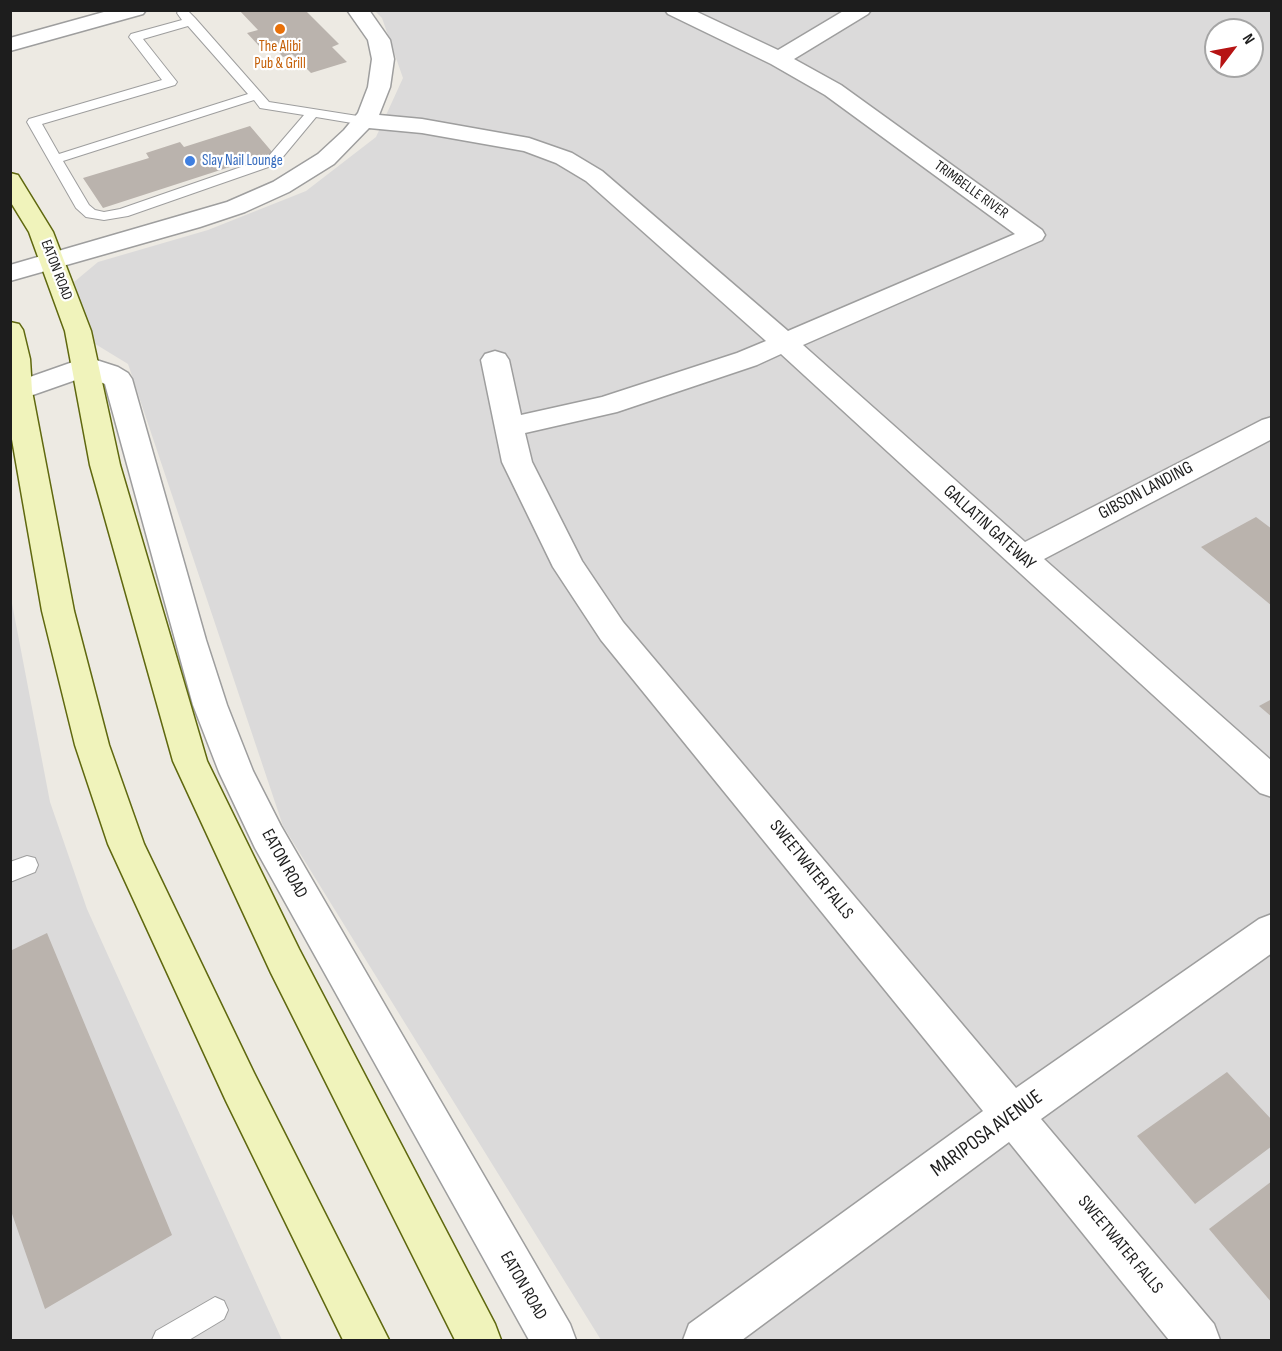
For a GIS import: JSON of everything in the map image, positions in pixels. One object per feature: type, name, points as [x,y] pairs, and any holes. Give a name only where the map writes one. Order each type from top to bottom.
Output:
[{"type":"street","points":[[10,28],[74,10]]},
{"type":"street","points":[[10,45],[136,10]]},
{"type":"street","points":[[10,273],[236,207],[281,187],[326,159],[364,121],[379,87],[382,59],[379,40],[357,10]]},
{"type":"street","name":"TRIMBELLE RIVER","points":[[675,10],[779,59],[833,90],[1034,235],[785,343]]},
{"type":"street","points":[[779,59],[861,10]]},
{"type":"street","name":"GALLATIN GATEWAY","points":[[364,121],[422,126],[529,145],[564,158],[594,176],[785,343],[1272,783]]},
{"type":"street","name":"EATON ROAD","points":[[10,180],[41,232],[78,331],[87,366],[105,465],[190,761],[285,961],[479,1341]]},
{"type":"street","points":[[10,330],[16,359],[14,393],[58,611],[92,745],[126,844],[240,1087],[367,1341]]},
{"type":"street","points":[[509,426],[607,405],[747,359],[785,343]]},
{"type":"street","name":"SWEETWATER FALLS","points":[[495,360],[517,462],[569,567],[612,631],[1198,1341]]},
{"type":"street","points":[[14,393],[87,366]]},
{"type":"street","name":"EATON ROAD","points":[[87,366],[118,379],[124,395],[190,640],[210,705],[245,790],[268,837],[554,1341]]},
{"type":"street","name":"GIBSON LANDING","points":[[1022,558],[1272,427]]},
{"type":"street","name":"MARIPOSA AVENUE","points":[[705,1341],[1012,1115],[1272,931]]},
{"type":"lane","points":[[182,10],[266,105],[364,121]]},
{"type":"lane","points":[[191,21],[135,37],[170,82],[34,123],[83,208],[91,214],[113,215],[272,161],[313,113]]},
{"type":"lane","points":[[56,159],[257,95]]},
{"type":"lane","points":[[165,1341],[215,1310]]},
{"type":"shaded area","points":[[375,11],[1271,11],[1271,1340],[601,1340],[283,826],[128,364],[92,342],[74,282],[98,262],[208,230],[306,191],[376,137],[403,78],[382,18]]},
{"type":"shaded area","points":[[10,593],[50,802],[87,909],[282,1340],[11,1340]]},
{"type":"building","points":[[239,10],[305,10],[339,44],[332,47],[347,62],[311,73],[292,54],[283,57],[271,44],[260,47],[247,33],[258,30]]},
{"type":"building","points":[[250,126],[273,153],[103,208],[83,178],[149,158],[146,153],[180,142],[184,147]]},
{"type":"building","points":[[1256,517],[1272,529],[1272,606],[1201,547]]},
{"type":"building","points":[[1272,699],[1272,717],[1259,706]]},
{"type":"building","points":[[47,933],[172,1235],[45,1309],[10,1208],[10,951]]},
{"type":"building","points":[[1227,1072],[1272,1120],[1272,1146],[1195,1204],[1137,1136]]},
{"type":"building","points":[[1272,1181],[1272,1303],[1209,1229]]},
{"type":"place","name":"The Alibi Pub & Grill","points":[[280,29]]},
{"type":"place","name":"Slay Nail Lounge","points":[[190,161]]}]
